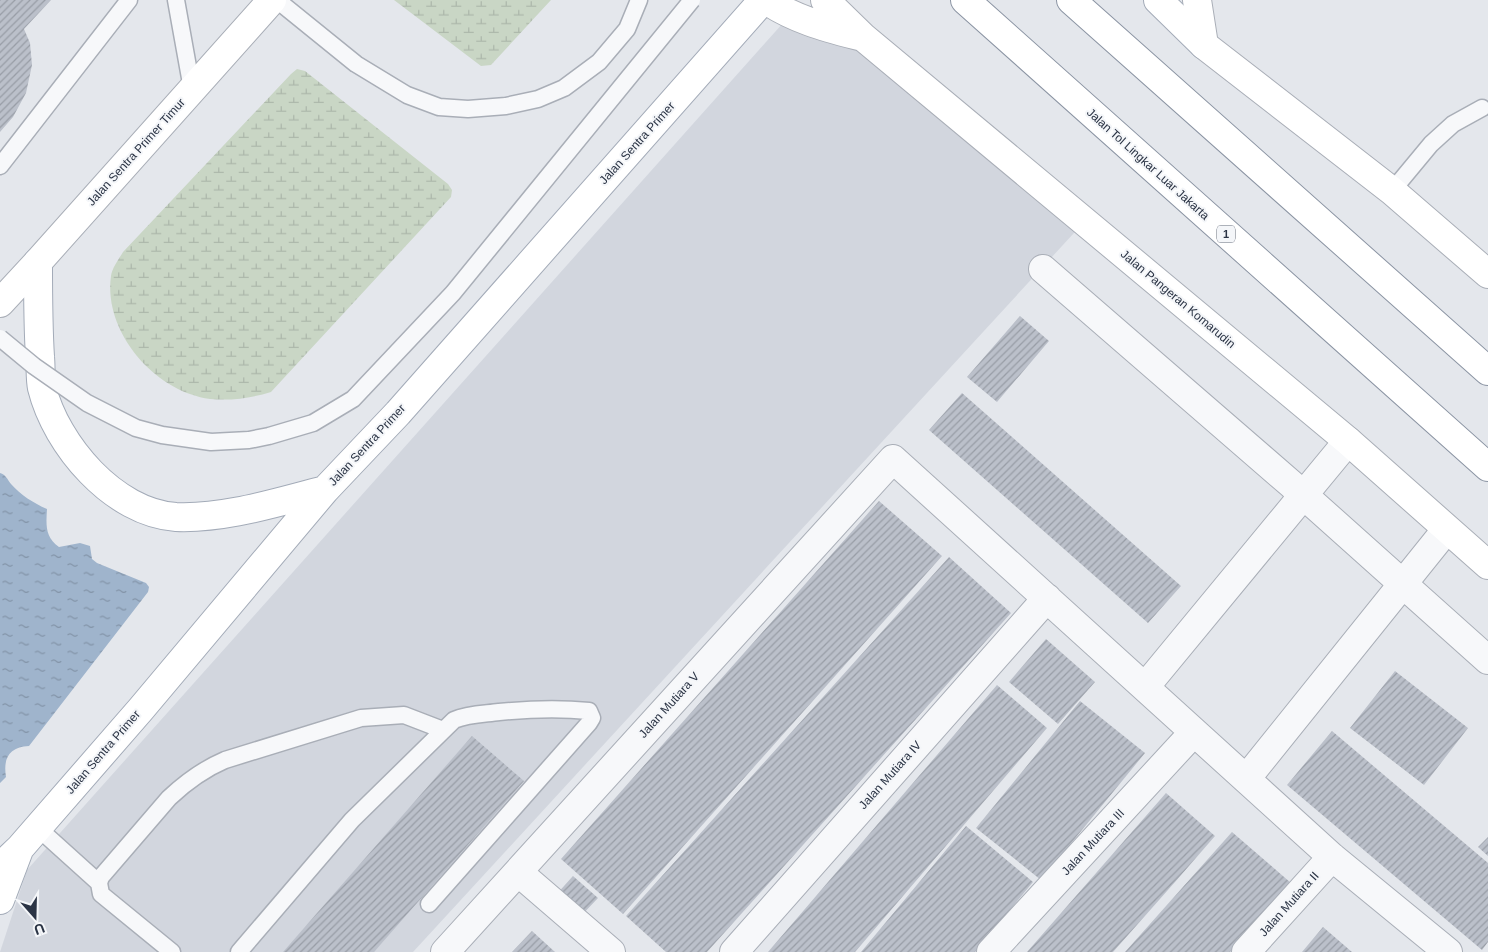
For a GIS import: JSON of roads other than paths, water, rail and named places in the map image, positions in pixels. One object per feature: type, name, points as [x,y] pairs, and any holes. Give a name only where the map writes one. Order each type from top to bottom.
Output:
[{"type":"main road","name":"Jalan Sentra Primer Timur","points":[[2,298],[38,262],[272,0]]},
{"type":"main road","name":"Jalan Sentra Primer","points":[[0,867],[38,828],[325,490],[404,406],[764,0]]},
{"type":"main road","name":"Jalan Pangeran Komarudin","points":[[764,0],[784,12],[824,27],[863,38]]},
{"type":"main road","name":"Jalan Pangeran Komarudin","points":[[825,0],[863,38],[1348,441],[1488,566]]},
{"type":"main road","name":"Jalan Tol Lingkar Luar Jakarta","points":[[965,0],[1488,467]]},
{"type":"main road","points":[[1071,0],[1488,372]]},
{"type":"main road","points":[[1158,0],[1204,45],[1392,191],[1488,274]]},
{"type":"main road","points":[[1197,0],[1204,45]]},
{"type":"main road","points":[[38,262],[38,327],[42,387],[57,427],[78,459],[110,490],[144,509],[175,517],[221,515],[325,490]]},
{"type":"main road","points":[[0,900],[20,848]]},
{"type":"street","points":[[1043,270],[1303,495],[1488,660]]},
{"type":"street","points":[[1145,687],[1348,441]]},
{"type":"street","name":"Jalan Mutiara V","points":[[445,952],[893,459],[1047,598]]},
{"type":"street","points":[[1246,779],[1446,530]]},
{"type":"street","points":[[1047,598],[1332,857],[1448,952]]},
{"type":"street","name":"Jalan Mutiara IV","points":[[734,952],[1047,598]]},
{"type":"street","name":"Jalan Mutiara III","points":[[991,952],[1194,732]]},
{"type":"street","name":"Jalan Mutiara II","points":[[1246,952],[1332,857]]},
{"type":"street","points":[[518,872],[611,952]]},
{"type":"lane","points":[[0,166],[129,0]]},
{"type":"lane","points":[[176,0],[192,89]]},
{"type":"lane","points":[[277,0],[356,64],[407,96],[439,107],[468,109],[506,106],[538,99],[564,88],[599,62],[627,29],[640,0]]},
{"type":"lane","points":[[0,338],[34,366],[87,403],[136,428],[162,435],[211,442],[249,440],[313,423],[353,399],[452,293],[692,0]]},
{"type":"lane","points":[[1392,191],[1431,144],[1453,124],[1482,108]]},
{"type":"lane","points":[[239,952],[352,820],[454,720],[475,714],[527,709],[563,708],[589,711],[592,718],[589,722],[429,904]]},
{"type":"lane","points":[[172,952],[100,894],[99,883],[101,877],[182,786],[205,769],[225,760],[361,718],[404,715],[443,730]]},
{"type":"lane","points":[[38,828],[99,883]]},
{"type":"water","points":[[0,473],[23,495],[47,509],[49,535],[59,547],[80,543],[90,546],[92,559],[97,563],[146,583],[149,587],[148,592],[29,746],[12,751],[7,759],[6,777],[0,783]]}]
